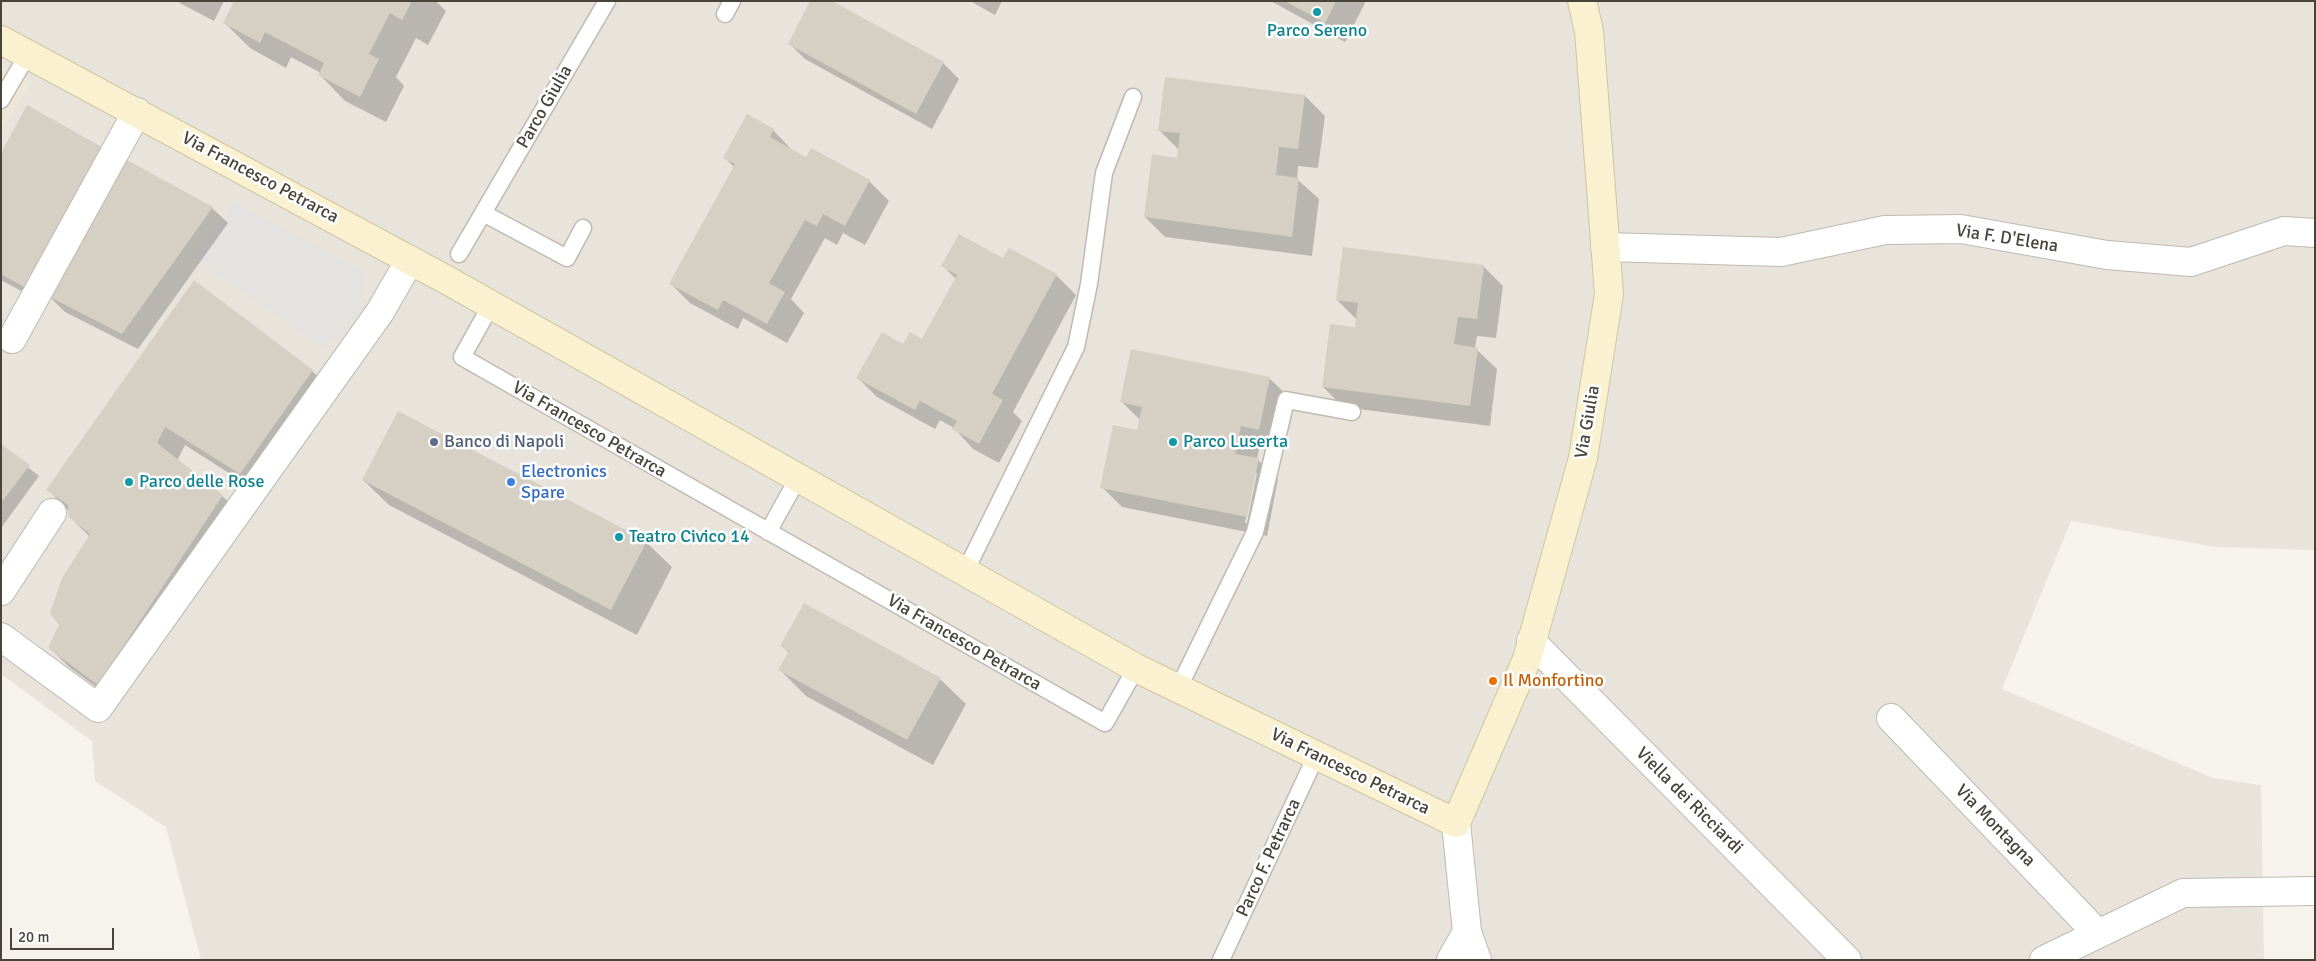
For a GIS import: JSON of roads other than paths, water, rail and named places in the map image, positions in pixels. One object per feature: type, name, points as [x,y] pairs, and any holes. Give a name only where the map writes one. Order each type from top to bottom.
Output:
[{"type":"main road","name":"Via Giulia","points":[[1456,823],[1527,659],[1583,458],[1609,294],[1589,31],[1582,1]]},
{"type":"main road","name":"Via Francesco Petrarca","points":[[1,40],[492,305],[1136,668],[1456,823]]},
{"type":"street","points":[[12,339],[137,112]]},
{"type":"street","name":"Via F. D'Elena","points":[[1605,247],[1781,252],[1885,230],[1961,229],[2106,255],[2191,262],[2284,231],[2315,233]]},
{"type":"street","points":[[1,637],[98,708],[380,312],[410,260]]},
{"type":"street","points":[[1,591],[52,513]]},
{"type":"street","name":"Viella dei Ricciardi","points":[[1531,641],[1847,960]]},
{"type":"street","name":"Via Montagna","points":[[1891,718],[2098,934]]},
{"type":"street","points":[[1456,823],[1467,932],[1477,960]]},
{"type":"street","points":[[2044,960],[2183,893],[2315,891]]},
{"type":"street","points":[[1451,960],[1467,932]]},
{"type":"lane","name":"Parco Giulia","points":[[459,254],[607,1]]},
{"type":"lane","points":[[1,100],[28,54]]},
{"type":"lane","points":[[965,572],[1076,347],[1089,284],[1104,173],[1133,97]]},
{"type":"lane","points":[[483,214],[567,258],[583,228]]},
{"type":"lane","name":"Via Francesco Petrarca","points":[[492,305],[462,358],[1105,723],[1136,668]]},
{"type":"lane","points":[[1178,689],[1255,532],[1286,400],[1352,412]]},
{"type":"lane","points":[[768,532],[798,478]]},
{"type":"lane","name":"Parco F. Petrarca","points":[[1221,960],[1316,756]]},
{"type":"place","name":"Parco Sereno","points":[[1317,12]]},
{"type":"place","name":"Banco di Napoli","points":[[434,442]]},
{"type":"place","name":"Parco Luserta","points":[[1173,442]]},
{"type":"place","name":"Parco delle Rose","points":[[129,482]]},
{"type":"place","name":"Electronics Spare","points":[[511,482]]},
{"type":"place","name":"Teatro Civico 14","points":[[619,537]]},
{"type":"place","name":"Il Monfortino","points":[[1493,681]]}]
